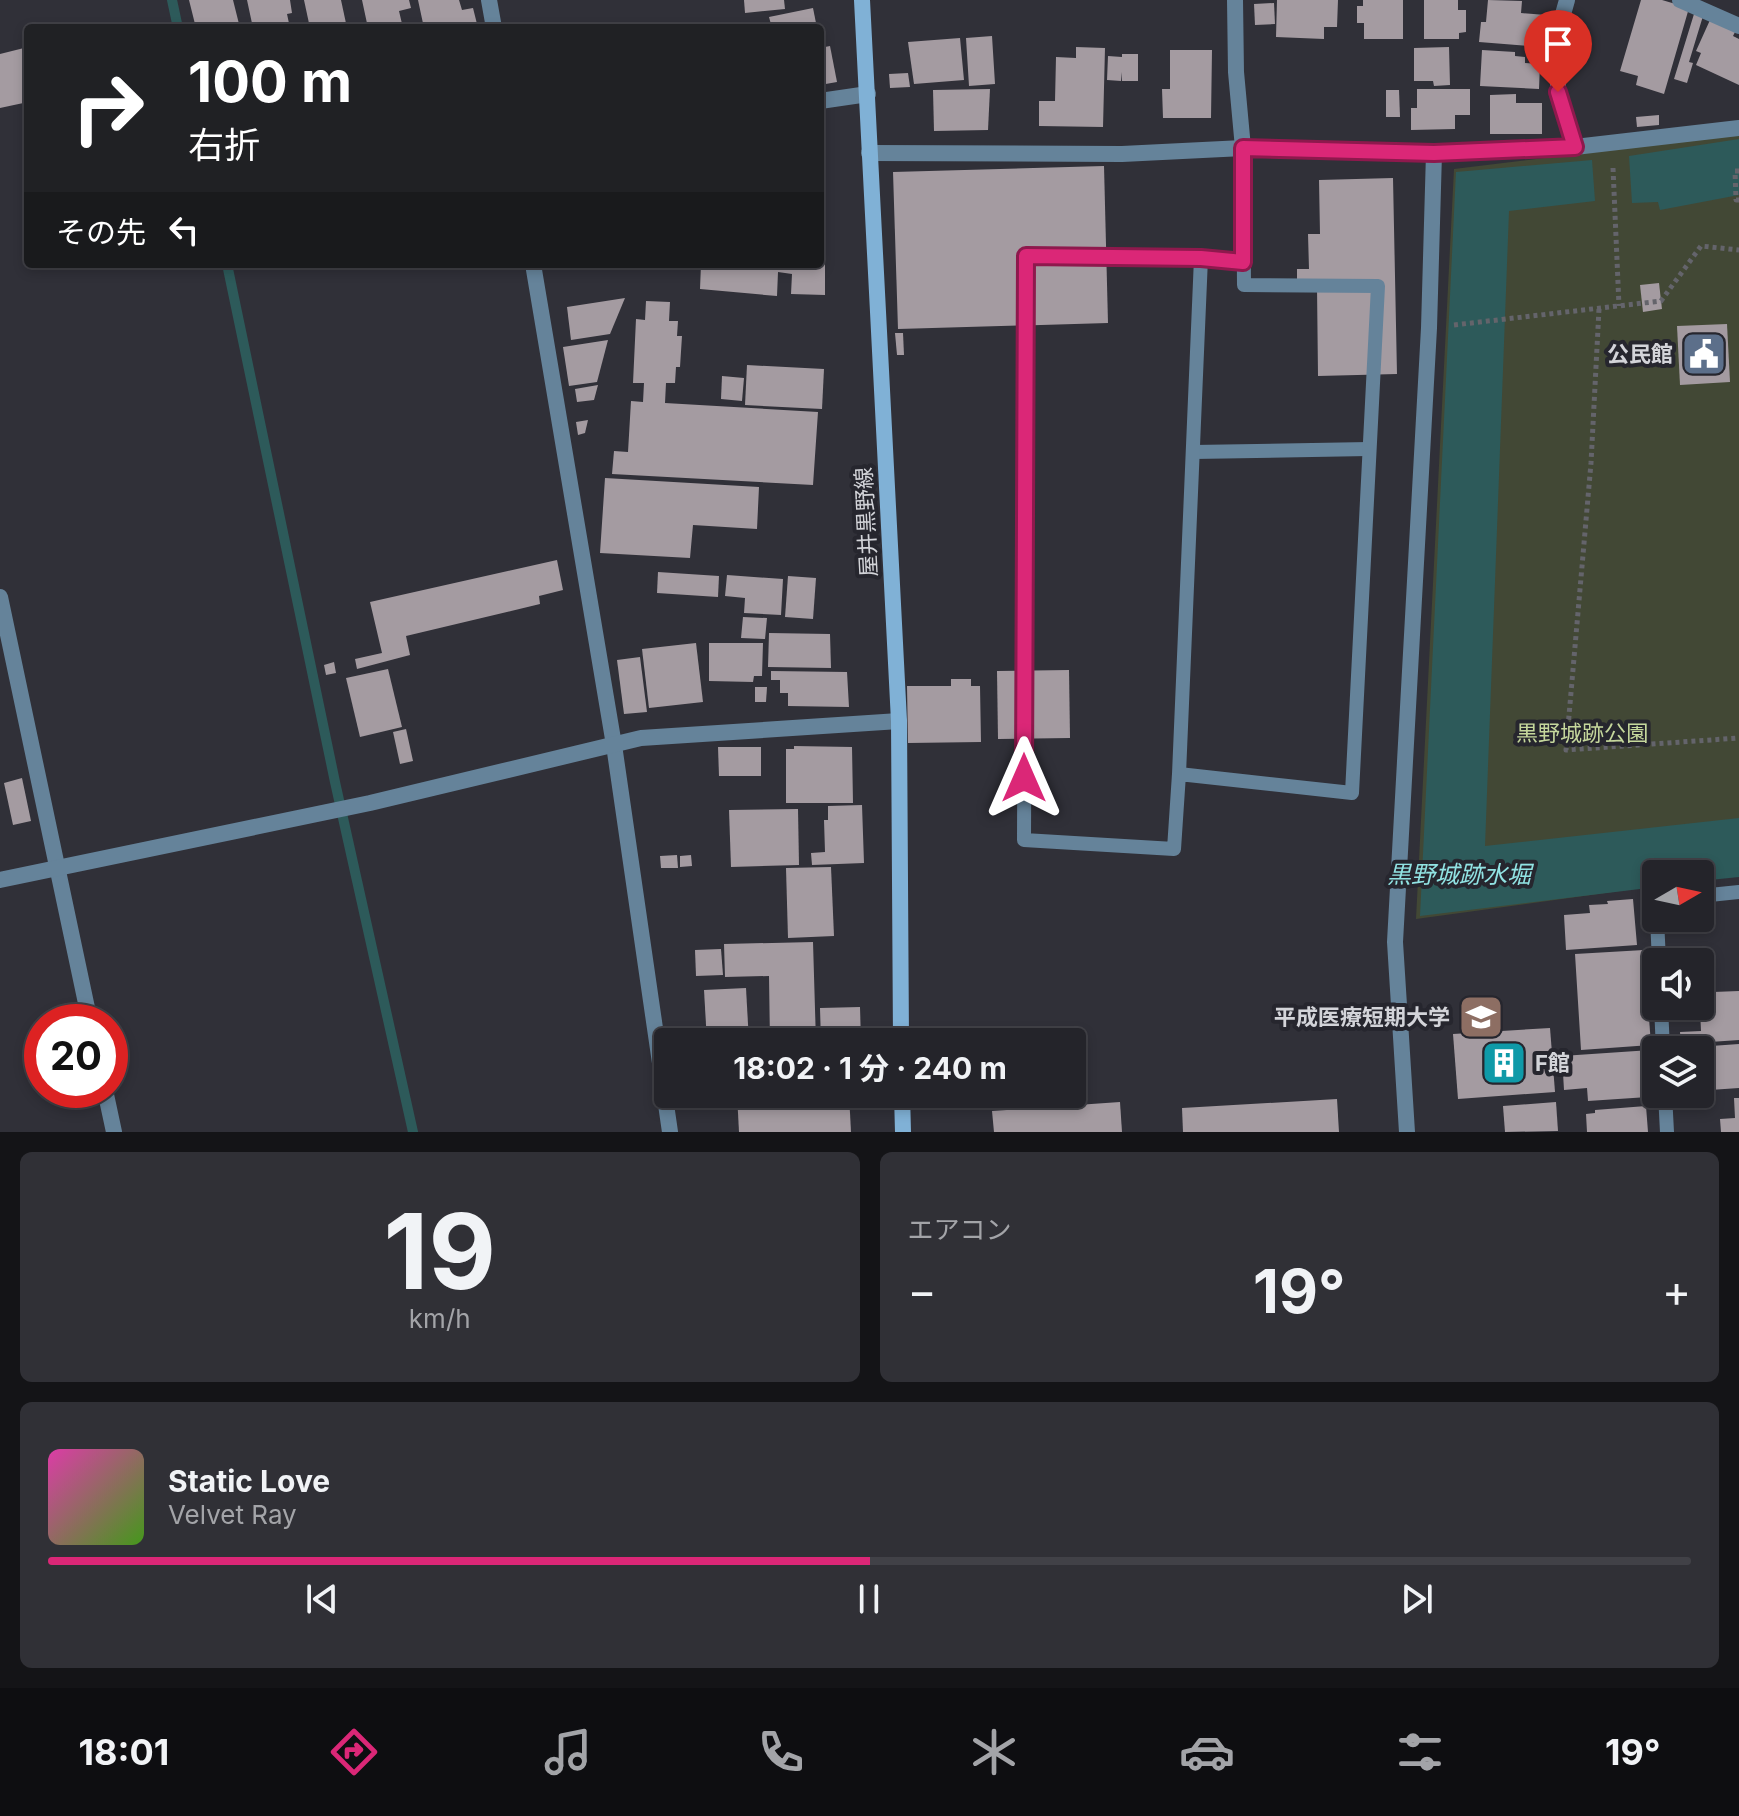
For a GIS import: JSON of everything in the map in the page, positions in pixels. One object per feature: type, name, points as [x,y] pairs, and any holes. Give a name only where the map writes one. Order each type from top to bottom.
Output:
[{"type":"main road","name":"屋井黒野線","points":[[862,0],[899,721],[901,1028]]},
{"type":"main road","points":[[902,1108],[903,1132]]},
{"type":"street","points":[[489,0],[493,24]]},
{"type":"street","points":[[1235,0],[1236,72],[1243,148]]},
{"type":"street","points":[[1567,0],[1558,32],[1558,92],[1575,147]]},
{"type":"street","points":[[1680,0],[1739,26]]},
{"type":"street","points":[[824,100],[868,94]]},
{"type":"street","points":[[869,153],[1122,154],[1243,148],[1434,153],[1575,147],[1739,128]]},
{"type":"street","points":[[1407,1132],[1395,942],[1429,328],[1434,153]]},
{"type":"street","points":[[534,268],[614,745],[670,1132]]},
{"type":"street","points":[[0,597],[86,1004]]},
{"type":"street","points":[[0,880],[370,803],[641,738],[899,721]]},
{"type":"street","points":[[109,1108],[114,1132]]},
{"type":"lane","points":[[1179,774],[1352,793],[1378,286],[1244,285],[1243,148]]},
{"type":"lane","points":[[1201,258],[1174,849],[1024,840],[1026,256],[1201,258],[1243,262]]},
{"type":"lane","points":[[1193,452],[1369,449]]},
{"type":"lane","points":[[1714,895],[1739,892]]},
{"type":"lane","points":[[1666,1108],[1667,1132]]},
{"type":"path","points":[[1613,163],[1619,306]]},
{"type":"path","points":[[1739,171],[1735,171],[1736,200],[1739,200]]},
{"type":"path","points":[[1429,328],[1661,301],[1701,246],[1739,250]]},
{"type":"path","points":[[1599,309],[1591,463],[1566,750],[1739,738]]},
{"type":"green space","name":"黒野城跡公園","points":[[1739,134],[1739,876],[1714,875],[1714,860],[1642,860],[1642,888],[1416,919],[1454,169]]},
{"type":"water","points":[[1739,139],[1739,195],[1660,210],[1658,202],[1632,203],[1629,156]]},
{"type":"water","name":"黒野城跡水堀","points":[[1592,160],[1595,201],[1509,211],[1485,846],[1739,818],[1739,877],[1714,880],[1714,860],[1642,860],[1642,889],[1420,916],[1456,172]]},
{"type":"building","points":[[189,0],[233,0],[239,24],[195,24]]},
{"type":"building","points":[[247,0],[290,0],[292,13],[287,14],[289,24],[252,24]]},
{"type":"building","points":[[304,0],[341,0],[346,24],[309,24]]},
{"type":"building","points":[[362,0],[409,0],[411,8],[399,11],[402,24],[367,24]]},
{"type":"building","points":[[418,0],[459,0],[462,10],[473,8],[477,24],[423,24]]},
{"type":"building","points":[[744,0],[784,0],[785,9],[745,13]]},
{"type":"building","points":[[1277,0],[1338,0],[1337,27],[1324,27],[1324,39],[1276,37]]},
{"type":"building","points":[[1363,0],[1403,0],[1403,39],[1364,39],[1364,23],[1357,23],[1357,6],[1363,6]]},
{"type":"building","points":[[1424,0],[1458,0],[1458,10],[1466,10],[1466,32],[1459,33],[1459,39],[1424,39]]},
{"type":"building","points":[[1488,0],[1522,1],[1521,13],[1546,15],[1540,47],[1479,42],[1481,22],[1486,22]]},
{"type":"building","points":[[1641,0],[1662,0],[1689,8],[1664,94],[1636,85],[1638,76],[1620,71]]},
{"type":"building","points":[[1274,3],[1275,24],[1255,25],[1254,4]]},
{"type":"building","points":[[813,8],[816,24],[771,24],[769,17]]},
{"type":"building","points":[[1694,14],[1703,16],[1689,62],[1693,63],[1687,83],[1674,79]]},
{"type":"building","points":[[1710,20],[1735,32],[1733,36],[1739,39],[1739,85],[1696,65],[1701,53],[1696,51]]},
{"type":"building","points":[[992,36],[995,84],[969,86],[966,38]]},
{"type":"building","points":[[960,38],[964,80],[914,84],[908,42]]},
{"type":"building","points":[[830,46],[837,82],[824,84],[824,47]]},
{"type":"building","points":[[1076,47],[1105,48],[1103,127],[1039,126],[1039,101],[1055,101],[1056,57],[1076,58]]},
{"type":"building","points":[[1449,47],[1450,85],[1434,86],[1433,81],[1414,81],[1414,48]]},
{"type":"building","points":[[24,48],[24,103],[0,108],[0,54]]},
{"type":"building","points":[[1170,50],[1212,50],[1211,118],[1163,118],[1162,89],[1170,89]]},
{"type":"building","points":[[1482,50],[1515,52],[1515,56],[1525,57],[1525,63],[1540,64],[1539,89],[1480,86]]},
{"type":"building","points":[[1122,54],[1138,54],[1138,81],[1122,81],[1122,72],[1121,81],[1107,80],[1108,56],[1122,57]]},
{"type":"building","points":[[908,73],[910,87],[890,88],[889,74]]},
{"type":"building","points":[[990,89],[988,130],[934,131],[933,90]]},
{"type":"building","points":[[1417,89],[1470,89],[1470,115],[1455,115],[1455,129],[1411,130],[1411,108],[1417,108]]},
{"type":"building","points":[[1386,90],[1399,90],[1400,117],[1386,117]]},
{"type":"building","points":[[1516,94],[1516,103],[1542,103],[1542,134],[1490,134],[1490,95]]},
{"type":"building","points":[[1659,115],[1659,125],[1637,127],[1636,117]]},
{"type":"building","points":[[1104,166],[1108,323],[898,329],[893,172]]},
{"type":"building","points":[[1393,178],[1397,374],[1318,376],[1317,287],[1297,288],[1297,269],[1309,269],[1308,234],[1320,234],[1319,180]]},
{"type":"building","points":[[825,249],[825,295],[791,294],[792,274],[778,272],[777,296],[700,289],[701,268],[824,268]]},
{"type":"building","points":[[1659,283],[1662,309],[1643,312],[1640,285]]},
{"type":"building","points":[[625,298],[610,334],[571,340],[567,307]]},
{"type":"building","points":[[646,301],[670,302],[669,321],[678,321],[677,336],[682,336],[680,367],[676,367],[675,383],[666,383],[665,403],[818,412],[813,485],[612,474],[614,451],[628,452],[631,401],[643,402],[644,383],[633,383],[636,319],[645,320]]},
{"type":"building","name":"公民館","points":[[1727,324],[1730,382],[1680,385],[1677,326]]},
{"type":"building","points":[[895,333],[903,333],[904,355],[897,355]]},
{"type":"building","points":[[608,340],[597,382],[569,386],[563,347]]},
{"type":"building","points":[[747,365],[824,369],[822,409],[745,405]]},
{"type":"building","points":[[722,376],[744,378],[742,401],[721,399]]},
{"type":"building","points":[[598,385],[594,400],[577,402],[575,389]]},
{"type":"building","points":[[588,420],[585,433],[578,435],[576,422]]},
{"type":"building","points":[[605,478],[759,487],[757,529],[693,525],[690,558],[600,553]]},
{"type":"building","points":[[557,560],[563,590],[539,596],[540,604],[406,636],[410,655],[357,669],[355,659],[382,653],[370,602]]},
{"type":"building","points":[[658,572],[719,576],[718,597],[657,593]]},
{"type":"building","points":[[727,575],[783,579],[781,615],[744,613],[745,598],[725,596]]},
{"type":"building","points":[[788,576],[816,578],[813,619],[785,617]]},
{"type":"building","points":[[743,617],[767,618],[765,639],[741,638]]},
{"type":"building","points":[[769,633],[830,634],[831,668],[768,667]]},
{"type":"building","points":[[696,643],[703,702],[649,708],[642,649]]},
{"type":"building","points":[[709,643],[763,643],[762,676],[754,676],[753,682],[709,681]]},
{"type":"building","points":[[640,657],[647,712],[624,714],[617,660]]},
{"type":"building","points":[[334,662],[336,673],[326,675],[324,665]]},
{"type":"building","points":[[388,669],[402,727],[360,737],[346,678]]},
{"type":"building","points":[[1069,670],[1070,738],[998,739],[997,671]]},
{"type":"building","points":[[771,671],[847,672],[849,707],[788,706],[788,693],[780,693],[780,680],[771,680]]},
{"type":"building","points":[[951,679],[971,679],[971,686],[980,686],[981,742],[908,743],[907,686],[951,686]]},
{"type":"building","points":[[755,687],[767,687],[766,702],[755,702]]},
{"type":"building","points":[[406,729],[413,761],[400,764],[393,732]]},
{"type":"building","points":[[794,746],[852,747],[853,803],[786,803],[786,749],[794,749]]},
{"type":"building","points":[[718,747],[761,747],[761,776],[719,776]]},
{"type":"building","points":[[22,778],[31,821],[13,825],[4,783]]},
{"type":"building","points":[[862,805],[864,863],[812,865],[811,853],[825,852],[824,820],[828,820],[828,806]]},
{"type":"building","points":[[798,809],[799,865],[731,867],[729,810]]},
{"type":"building","points":[[677,855],[678,868],[661,868],[660,856]]},
{"type":"building","points":[[691,855],[692,866],[680,867],[680,856]]},
{"type":"building","points":[[831,867],[834,936],[788,938],[786,868]]},
{"type":"building","points":[[1633,899],[1637,945],[1566,950],[1564,915],[1590,913],[1589,905]]},
{"type":"building","points":[[813,942],[816,1028],[770,1028],[769,976],[725,977],[724,944]]},
{"type":"building","points":[[721,949],[723,975],[696,976],[695,950]]},
{"type":"building","points":[[1642,950],[1642,1020],[1649,1020],[1650,1036],[1642,1036],[1642,1046],[1581,1050],[1575,954]]},
{"type":"building","points":[[746,988],[748,1028],[706,1028],[704,990]]},
{"type":"building","points":[[1739,991],[1739,1040],[1714,1042],[1714,1036],[1680,1036],[1680,1032],[1701,1031],[1700,1020],[1714,1020],[1714,992]]},
{"type":"building","points":[[860,1007],[861,1028],[821,1028],[820,1008]]},
{"type":"building","name":"F館","points":[[1550,1028],[1555,1092],[1458,1099],[1453,1034]]},
{"type":"building","points":[[1739,1044],[1739,1088],[1714,1090],[1714,1046]]},
{"type":"building","points":[[1642,1051],[1642,1097],[1588,1101],[1587,1088],[1564,1090],[1562,1056]]},
{"type":"building","points":[[1734,1098],[1739,1098],[1739,1132],[1721,1132],[1720,1119],[1735,1118]]},
{"type":"building","points":[[1337,1099],[1339,1132],[1183,1132],[1182,1108]]},
{"type":"building","points":[[1120,1102],[1122,1132],[994,1132],[992,1111],[1086,1108],[1086,1104]]},
{"type":"building","points":[[1556,1102],[1558,1131],[1505,1132],[1503,1106]]},
{"type":"building","points":[[738,1108],[850,1108],[851,1132],[739,1132]]},
{"type":"building","points":[[1646,1108],[1648,1132],[1587,1132],[1586,1114],[1595,1113],[1595,1110]]},
{"type":"waterway","points":[[172,0],[177,24]]},
{"type":"waterway","points":[[228,268],[335,782],[413,1132]]},
{"type":"place","name":"公民館","points":[[1704,354]]},
{"type":"place","name":"平成医療短期大学","points":[[1481,1017]]},
{"type":"place","name":"F館","points":[[1504,1063]]},
{"type":"route","points":[[1024,778],[1026,256],[1201,258],[1243,262],[1243,148],[1434,153],[1575,147],[1558,92]]}]
